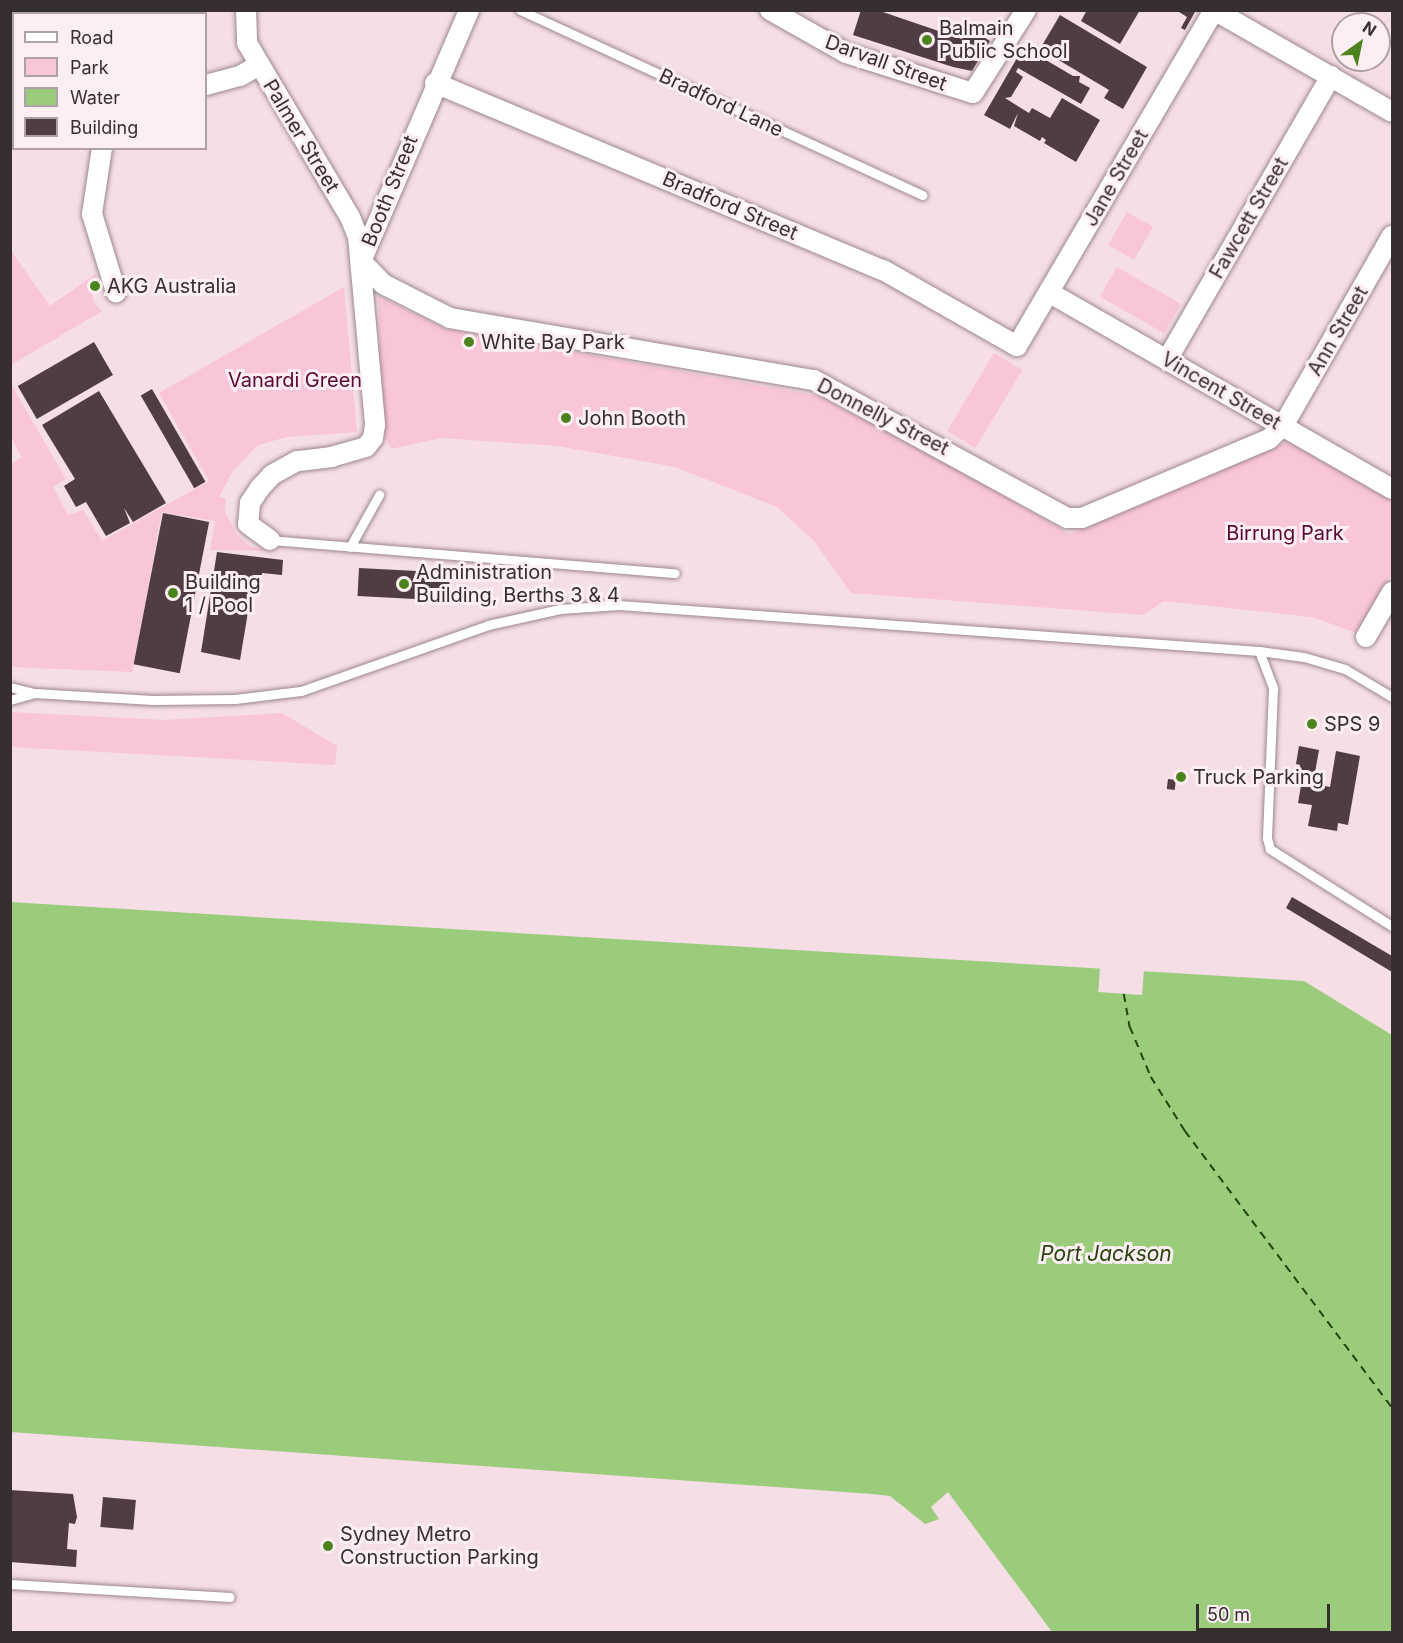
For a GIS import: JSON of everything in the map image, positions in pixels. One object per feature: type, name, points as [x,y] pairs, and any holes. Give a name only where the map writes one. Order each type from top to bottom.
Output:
[{"type":"street","name":"Palmer Street","points":[[246,10],[247,43],[350,217],[361,261]]},
{"type":"street","name":"Darvall Street","points":[[770,10],[846,53],[973,93],[1026,10]]},
{"type":"street","points":[[1214,11],[1392,112]]},
{"type":"street","name":"Jane Street","points":[[1017,346],[1214,11]]},
{"type":"street","name":"Booth Street","points":[[270,540],[248,524],[248,513],[260,488],[272,475],[297,460],[355,453],[373,438],[361,261],[465,12]]},
{"type":"street","points":[[207,85],[240,76],[259,65]]},
{"type":"street","name":"Fawcett Street","points":[[1167,360],[1331,76]]},
{"type":"street","name":"Bradford Street","points":[[435,83],[883,270],[1017,346]]},
{"type":"street","points":[[102,150],[92,214],[116,292]]},
{"type":"street","name":"Ann Street","points":[[1283,426],[1392,236]]},
{"type":"street","name":"Donnelly Street","points":[[361,261],[383,284],[450,318],[814,380],[1067,518],[1082,518],[1269,439],[1283,426]]},
{"type":"street","name":"Vincent Street","points":[[1050,293],[1392,489]]},
{"type":"street","points":[[1366,638],[1392,592]]},
{"type":"lane","name":"Bradford Lane","points":[[519,10],[923,195]]},
{"type":"lane","points":[[350,547],[379,495]]},
{"type":"lane","points":[[270,540],[675,573]]},
{"type":"lane","points":[[10,687],[34,693],[188,700],[301,691],[488,625],[560,609],[619,606],[1259,651],[1304,657],[1345,669],[1392,697]]},
{"type":"lane","points":[[1259,651],[1273,697],[1267,838],[1270,849],[1392,926]]},
{"type":"lane","points":[[10,700],[34,693]]},
{"type":"lane","points":[[10,1584],[230,1597]]},
{"type":"green space","points":[[1127,212],[1153,227],[1134,260],[1108,245]]},
{"type":"green space","points":[[11,251],[50,306],[97,273],[91,287],[94,303],[102,311],[11,365]]},
{"type":"green space","points":[[1117,267],[1181,304],[1164,333],[1100,296]]},
{"type":"green space","name":"Vanardi Green","points":[[344,287],[357,432],[287,437],[258,445],[233,471],[219,497],[226,499],[225,512],[237,535],[250,546],[268,551],[210,550],[215,521],[162,512],[132,672],[11,667],[11,464],[22,457],[11,437],[11,384],[66,479],[53,487],[68,515],[83,510],[102,541],[209,481],[159,393]]},
{"type":"green space","name":"Birrung Park","points":[[378,296],[445,329],[819,396],[967,474],[1069,534],[1288,442],[1392,499],[1392,574],[1359,634],[1312,617],[1164,601],[1143,615],[851,593],[815,542],[777,507],[675,467],[558,446],[441,438],[391,449],[383,434]]},
{"type":"green space","points":[[994,353],[1022,370],[975,448],[947,431]]},
{"type":"green space","points":[[10,712],[165,720],[282,713],[337,746],[335,765],[11,747]]},
{"type":"water","name":"Port Jackson","points":[[10,902],[1304,981],[1392,1035],[1392,1632],[1052,1632],[948,1492],[931,1507],[939,1519],[925,1524],[890,1496],[872,1494],[11,1432]]},
{"type":"pier","points":[[1100,967],[1144,970],[1142,995],[1098,992]]},
{"type":"building","points":[[861,10],[877,10],[962,39],[966,26],[990,41],[972,71],[953,67],[853,35]]},
{"type":"building","points":[[1087,10],[1140,10],[1120,44],[1081,21]]},
{"type":"building","points":[[1176,10],[1196,10],[1185,30],[1181,28],[1187,17]]},
{"type":"building","points":[[1060,15],[1147,67],[1123,109],[1104,98],[1109,90],[1040,49]]},
{"type":"building","points":[[1029,50],[1073,76],[1080,76],[1079,82],[1090,88],[1081,104],[1018,68],[1016,72],[1023,77],[1011,97],[1005,98],[1029,113],[1032,108],[1050,118],[1062,98],[1100,120],[1076,162],[1044,143],[1046,140],[1042,137],[1040,141],[1014,126],[1018,113],[1010,129],[984,115],[1021,51],[1026,55]]},
{"type":"building","points":[[94,342],[113,375],[37,419],[18,386]]},
{"type":"building","points":[[152,389],[206,482],[194,488],[141,396]]},
{"type":"building","points":[[99,391],[166,503],[133,522],[124,508],[130,523],[106,536],[86,502],[76,507],[64,486],[75,479],[42,425]]},
{"type":"building","name":"Building 1 / Pool","points":[[163,513],[209,522],[180,673],[134,664]]},
{"type":"building","points":[[217,552],[283,560],[282,575],[262,573],[261,583],[253,582],[240,660],[201,652]]},
{"type":"building","name":"Administration Building, Berths 3 & 4","points":[[359,568],[450,573],[448,601],[358,596]]},
{"type":"building","name":"SPS 9","points":[[1307,718],[1319,725],[1316,731],[1304,723]]},
{"type":"building","points":[[1299,746],[1319,750],[1313,784],[1330,787],[1336,751],[1360,756],[1348,825],[1338,823],[1337,831],[1308,826],[1312,805],[1298,803],[1303,774],[1299,774],[1300,765],[1296,764]]},
{"type":"building","points":[[1168,779],[1176,780],[1175,790],[1167,789]]},
{"type":"building","points":[[1292,897],[1392,956],[1392,972],[1286,908]]},
{"type":"building","points":[[10,1490],[73,1494],[77,1517],[75,1524],[69,1523],[67,1549],[77,1550],[76,1567],[10,1562]]},
{"type":"building","points":[[103,1497],[136,1500],[133,1530],[100,1527]]},
{"type":"ferry route","points":[[1124,994],[1130,1027],[1151,1077],[1185,1131],[1392,1408]]},
{"type":"place","name":"Balmain Public School","points":[[927,40]]},
{"type":"place","name":"AKG Australia","points":[[95,286]]},
{"type":"place","name":"White Bay Park","points":[[469,342]]},
{"type":"place","name":"John Booth","points":[[566,418]]},
{"type":"place","name":"Administration Building, Berths 3 & 4","points":[[404,584]]},
{"type":"place","name":"Building 1 / Pool","points":[[173,593]]},
{"type":"place","name":"SPS 9","points":[[1312,724]]},
{"type":"place","name":"Truck Parking","points":[[1181,777]]},
{"type":"place","name":"Sydney Metro Construction Parking","points":[[328,1546]]}]
